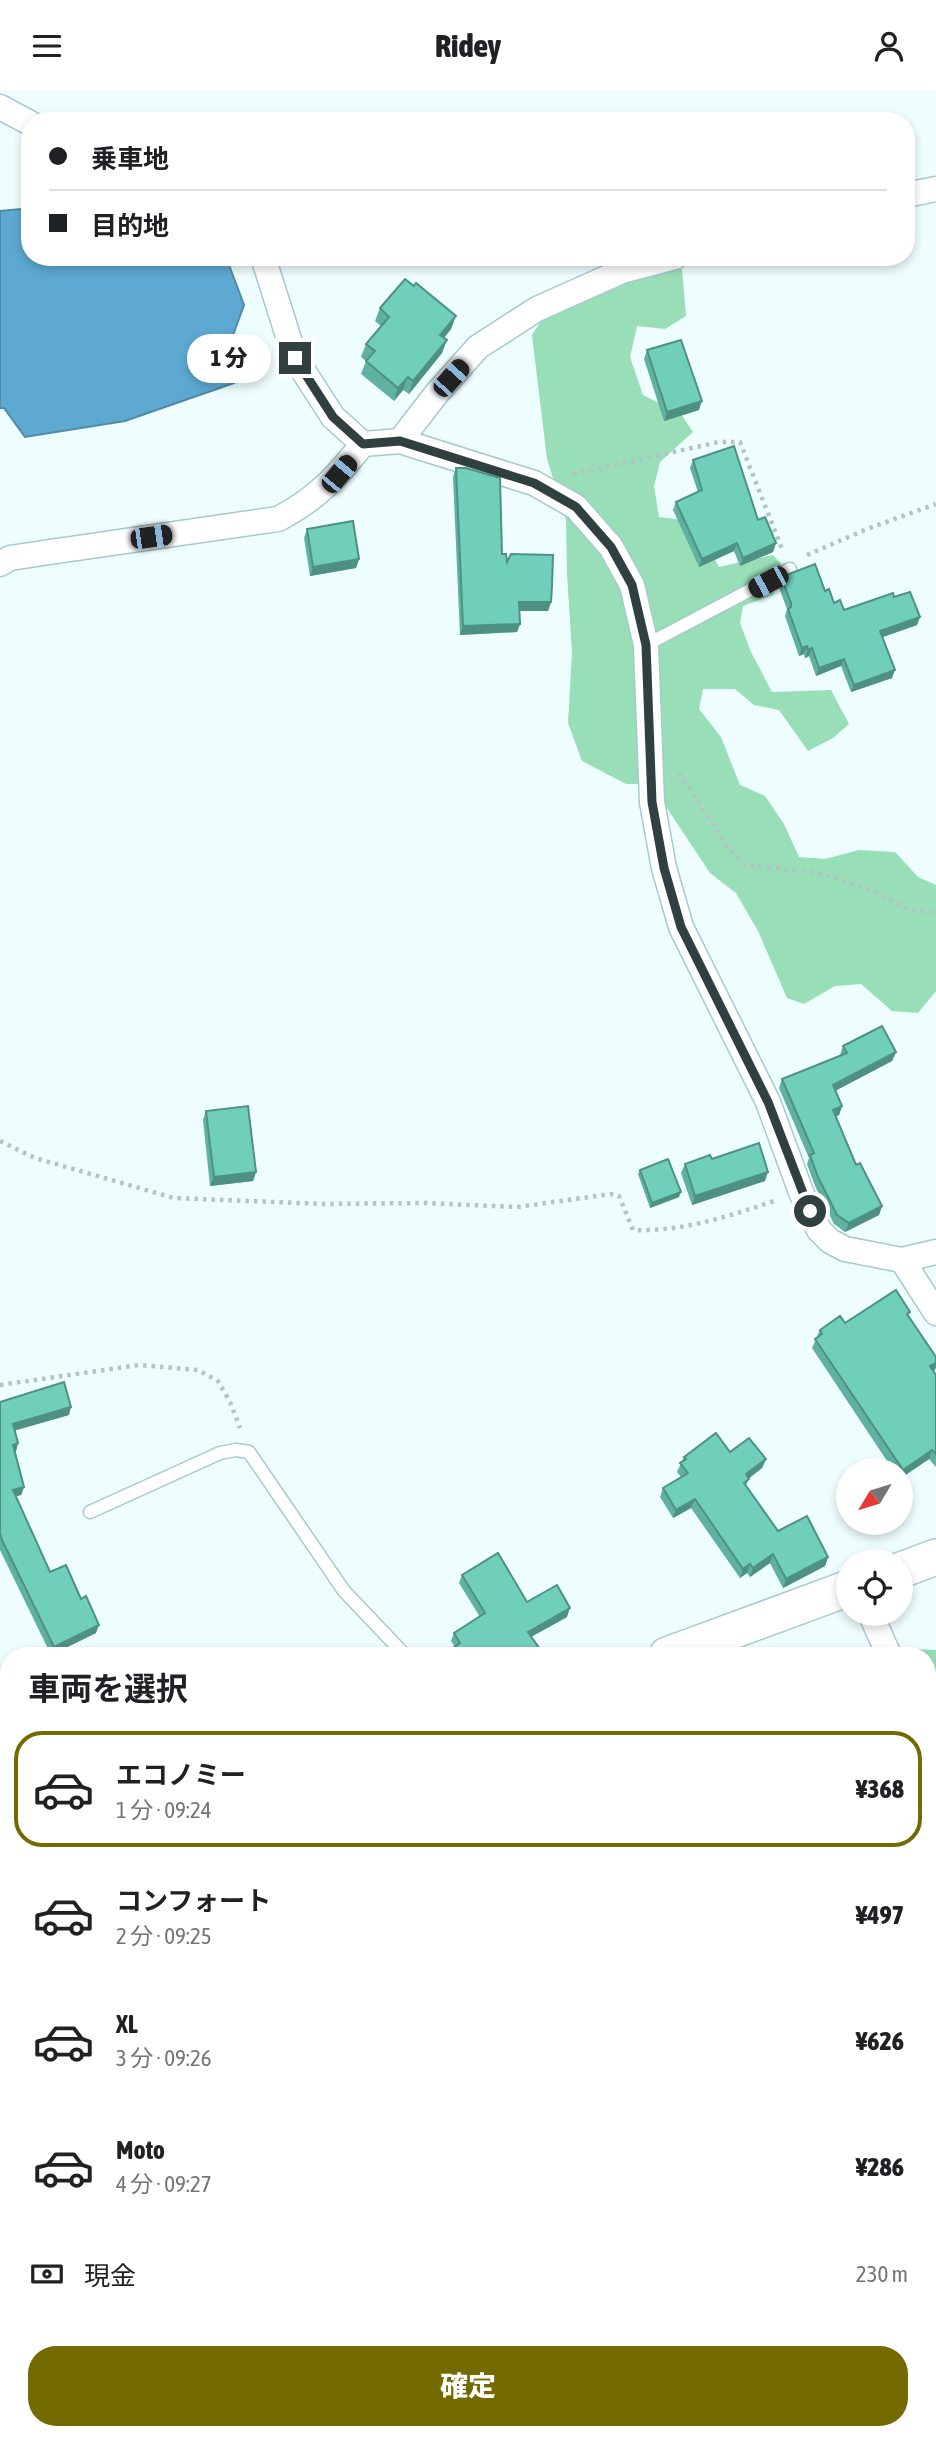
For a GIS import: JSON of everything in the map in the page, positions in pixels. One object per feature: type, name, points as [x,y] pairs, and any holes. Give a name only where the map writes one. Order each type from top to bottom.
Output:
[{"type":"street","points":[[0,107],[21,118]]},
{"type":"street","points":[[915,193],[936,189]]},
{"type":"street","points":[[266,266],[295,358],[333,417],[363,444],[400,441],[534,483],[576,507],[611,547],[632,585],[646,645],[652,802],[664,868],[681,927],[768,1102],[801,1192],[819,1230],[830,1241],[845,1249],[902,1260],[936,1252]]},
{"type":"street","points":[[400,441],[437,393],[478,347],[537,309],[622,271],[641,266]]},
{"type":"street","points":[[0,563],[10,558],[278,519],[306,505],[339,474],[363,444]]},
{"type":"street","points":[[902,1260],[936,1313]]},
{"type":"street","points":[[913,1566],[936,1557]]},
{"type":"street","points":[[689,1647],[836,1593]]},
{"type":"street","points":[[876,1626],[885,1647]]},
{"type":"lane","points":[[646,645],[790,569]]},
{"type":"lane","points":[[90,1512],[220,1453],[236,1450],[249,1452],[344,1591],[397,1647]]},
{"type":"path","points":[[534,483],[719,442],[740,442],[790,569],[810,552],[936,504]]},
{"type":"path","points":[[650,736],[683,778],[727,846],[745,865],[819,873],[867,888],[911,911],[936,912]]},
{"type":"path","points":[[0,1140],[35,1158],[174,1198],[517,1207],[611,1194],[619,1196],[633,1230],[657,1231],[691,1226],[725,1218],[801,1192]]},
{"type":"path","points":[[0,1385],[139,1365],[198,1370],[218,1381],[230,1402],[249,1452]]},
{"type":"green space","points":[[682,269],[686,316],[665,329],[637,326],[630,357],[643,395],[681,414],[693,432],[660,462],[654,486],[659,517],[683,520],[707,545],[719,567],[773,555],[781,564],[773,595],[743,606],[740,623],[751,652],[772,692],[831,690],[849,724],[833,738],[808,751],[779,710],[754,705],[735,689],[703,689],[699,709],[721,737],[740,785],[765,796],[784,824],[799,857],[825,859],[859,850],[895,852],[918,877],[936,885],[936,991],[918,1013],[892,1011],[861,984],[835,986],[804,1004],[787,998],[758,931],[736,893],[710,873],[651,784],[626,784],[582,761],[568,723],[572,653],[566,520],[547,459],[532,335],[545,315],[593,292],[660,272]]},
{"type":"water","points":[[21,209],[21,266],[229,266],[244,305],[228,349],[234,383],[125,421],[25,437],[4,408],[0,408],[0,211]]},
{"type":"building","points":[[405,279],[414,286],[416,283],[456,316],[440,335],[447,340],[413,381],[408,377],[398,388],[366,361],[375,351],[366,344],[389,317],[380,308]]},
{"type":"building","points":[[681,340],[702,401],[667,412],[647,350]]},
{"type":"building","points":[[734,446],[758,520],[765,517],[776,543],[743,558],[737,543],[702,559],[676,502],[702,490],[693,460]]},
{"type":"building","points":[[456,468],[466,468],[500,478],[502,554],[506,554],[507,562],[511,554],[553,555],[551,602],[519,602],[520,624],[463,626]]},
{"type":"building","points":[[353,521],[359,559],[313,567],[307,529]]},
{"type":"building","points":[[815,564],[825,591],[829,589],[834,603],[840,600],[844,610],[893,593],[894,597],[910,592],[920,617],[880,631],[895,670],[854,685],[844,659],[819,668],[812,648],[802,648],[788,609],[791,603],[781,577]]},
{"type":"building","points":[[882,1026],[896,1052],[833,1085],[842,1106],[833,1110],[856,1165],[860,1163],[882,1206],[849,1223],[837,1215],[818,1177],[810,1155],[814,1153],[782,1079],[847,1053],[843,1046]]},
{"type":"building","points":[[248,1106],[256,1172],[214,1177],[206,1111]]},
{"type":"building","points":[[759,1143],[768,1172],[695,1196],[685,1164],[710,1155],[712,1159]]},
{"type":"building","points":[[668,1159],[681,1192],[652,1203],[640,1170]]},
{"type":"building","points":[[896,1290],[910,1312],[907,1314],[936,1357],[936,1363],[930,1366],[936,1375],[936,1454],[932,1450],[914,1462],[914,1458],[895,1458],[815,1339],[822,1334],[820,1330],[840,1316],[845,1323]]},
{"type":"building","points":[[64,1382],[71,1407],[13,1424],[18,1443],[13,1445],[24,1487],[13,1490],[50,1572],[66,1565],[81,1599],[86,1596],[99,1625],[54,1647],[0,1533],[0,1402]]},
{"type":"building","points":[[716,1433],[730,1452],[749,1438],[766,1459],[746,1474],[749,1479],[744,1483],[778,1531],[807,1516],[828,1557],[786,1579],[773,1554],[753,1568],[750,1564],[743,1569],[695,1499],[676,1510],[663,1488],[688,1473],[680,1463],[686,1459],[684,1457]]},
{"type":"building","points":[[498,1553],[527,1602],[557,1585],[570,1608],[528,1632],[538,1647],[454,1647],[460,1643],[454,1633],[485,1613],[462,1575]]},
{"type":"route","points":[[295,358],[333,417],[363,444],[400,441],[534,483],[576,507],[611,547],[632,585],[646,645],[652,802],[664,868],[675,907],[681,927],[768,1102],[810,1211]]}]
